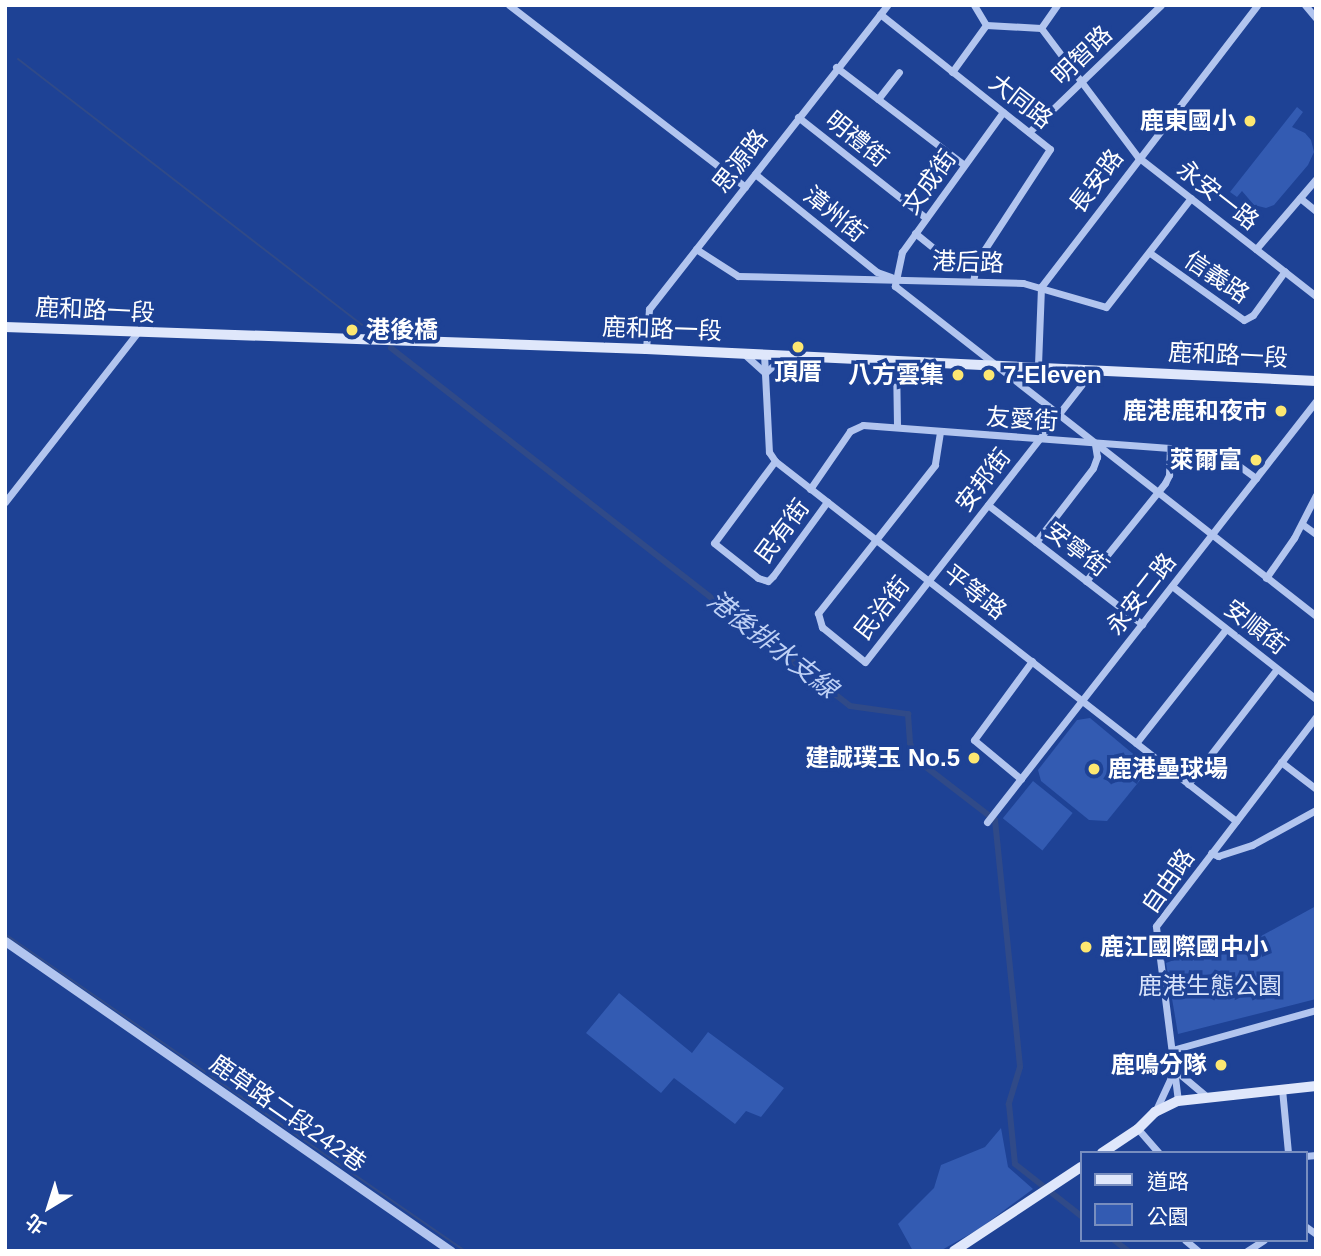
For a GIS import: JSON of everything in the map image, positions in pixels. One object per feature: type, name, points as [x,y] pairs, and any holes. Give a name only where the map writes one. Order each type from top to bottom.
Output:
[{"type":"main road","name":"鹿和路一段","points":[[5,327],[646,349],[998,367],[1038,365],[1316,381]]},
{"type":"main road","points":[[1105,1151],[1138,1129],[1155,1112],[1178,1101],[1316,1086]]},
{"type":"main road","points":[[956,1250],[1080,1168]]},
{"type":"street","points":[[509,5],[745,187]]},
{"type":"street","name":"思源路","points":[[646,349],[649,309],[887,5]]},
{"type":"street","points":[[974,5],[986,25]]},
{"type":"street","points":[[986,25],[1041,28],[1057,5]]},
{"type":"street","name":"明智路","points":[[1030,132],[1161,5]]},
{"type":"street","name":"長安路","points":[[1041,287],[1257,5]]},
{"type":"street","points":[[1305,5],[1316,18]]},
{"type":"street","name":"大同路","points":[[880,14],[1050,149],[976,261],[974,281]]},
{"type":"street","points":[[952,72],[986,25]]},
{"type":"street","name":"永安一路","points":[[1041,28],[1138,157],[1316,296]]},
{"type":"street","points":[[836,67],[964,165]]},
{"type":"street","points":[[878,99],[899,72]]},
{"type":"street","name":"文成街","points":[[895,279],[902,252],[1003,112]]},
{"type":"street","name":"明禮街","points":[[798,117],[926,218]]},
{"type":"street","name":"漳州街","points":[[755,174],[877,272],[895,279]]},
{"type":"street","points":[[1256,249],[1316,179]]},
{"type":"street","name":"港后路","points":[[696,249],[738,276],[974,281],[1041,287],[1106,307],[1191,198]]},
{"type":"street","points":[[1300,198],[1316,211]]},
{"type":"street","points":[[915,233],[937,251]]},
{"type":"street","name":"信義路","points":[[1150,253],[1244,320],[1253,315],[1284,271]]},
{"type":"street","points":[[895,279],[895,286],[902,294],[1316,616]]},
{"type":"street","points":[[1038,365],[1041,287]]},
{"type":"street","points":[[5,502],[137,333]]},
{"type":"street","points":[[744,354],[765,373]]},
{"type":"street","points":[[764,355],[769,452],[775,461]]},
{"type":"street","points":[[765,373],[784,355]]},
{"type":"street","points":[[896,361],[897,427]]},
{"type":"street","name":"安邦街","points":[[928,580],[1093,370]]},
{"type":"street","name":"永安二路","points":[[987,822],[1316,401]]},
{"type":"street","name":"友愛街","points":[[810,489],[855,427],[897,427],[1219,454],[1256,478]]},
{"type":"street","points":[[877,539],[934,465],[940,432]]},
{"type":"street","points":[[1036,542],[1093,468],[1097,457],[1095,444]]},
{"type":"street","points":[[1086,581],[1158,494],[1169,474],[1170,449]]},
{"type":"street","name":"平等路","points":[[775,461],[1236,821]]},
{"type":"street","name":"民有街","points":[[775,461],[714,543],[758,578],[768,581],[773,576],[827,502]]},
{"type":"street","points":[[1266,578],[1302,524],[1316,495]]},
{"type":"street","name":"安寧街","points":[[988,505],[1142,624]]},
{"type":"street","points":[[1302,524],[1316,534]]},
{"type":"street","name":"民治街","points":[[877,539],[822,607],[817,617],[822,627],[865,662],[928,580]]},
{"type":"street","name":"安順街","points":[[1172,586],[1316,699]]},
{"type":"street","points":[[1136,743],[1226,629]]},
{"type":"street","points":[[1021,779],[974,740],[1032,661]]},
{"type":"street","points":[[1188,784],[1277,669]]},
{"type":"street","name":"自由路","points":[[1178,1101],[1156,926],[1316,717]]},
{"type":"street","points":[[1281,762],[1316,789]]},
{"type":"street","points":[[1211,853],[1218,856],[1252,845],[1316,810]]},
{"type":"street","name":"鹿草路二段242巷","points":[[5,941],[451,1251]]},
{"type":"street","points":[[1172,1050],[1316,1010]]},
{"type":"street","points":[[1155,1112],[1174,1069],[1186,1082],[1206,1096]]},
{"type":"street","points":[[1282,1090],[1288,1151]]},
{"type":"street","points":[[1138,1129],[1157,1151]]},
{"type":"green space","points":[[1297,107],[1303,112],[1292,127],[1305,133],[1311,140],[1314,152],[1308,165],[1274,205],[1266,208],[1254,205],[1242,191],[1237,197],[1230,192]]},
{"type":"green space","name":"鹿港壘球場","points":[[1090,718],[1150,768],[1107,821],[1089,820],[1041,781],[1038,770],[1077,720]]},
{"type":"green space","points":[[1033,781],[1073,813],[1042,850],[1003,818]]},
{"type":"green space","name":"鹿港生態公園","points":[[1316,906],[1316,999],[1178,1034],[1166,963],[1214,945],[1232,952]]},
{"type":"green space","points":[[619,993],[692,1053],[708,1032],[784,1088],[761,1117],[746,1111],[735,1124],[674,1078],[661,1093],[586,1033]]},
{"type":"green space","points":[[1001,1128],[1008,1167],[1033,1189],[979,1229],[940,1251],[913,1251],[898,1224],[934,1188],[941,1165],[985,1147]]},
{"type":"waterway","points":[[18,59],[371,332]]},
{"type":"waterway","name":"港後排水支線","points":[[391,348],[850,706],[908,714],[910,743],[917,760],[995,820],[1020,1067],[1009,1104],[1015,1164],[1080,1215]]},
{"type":"waterway","points":[[5,934],[465,1251]]},
{"type":"waterway","name":"港後排水支線","points":[[1117,1242],[1128,1251]]},
{"type":"place","name":"鹿東國小","points":[[1250,121]]},
{"type":"place","name":"港後橋","points":[[352,330]]},
{"type":"place","name":"頂厝","points":[[798,347]]},
{"type":"place","name":"八方雲集","points":[[958,375]]},
{"type":"place","name":"7-Eleven","points":[[989,375]]},
{"type":"place","name":"鹿港鹿和夜市","points":[[1281,411]]},
{"type":"place","name":"萊爾富","points":[[1256,460]]},
{"type":"place","name":"建誠璞玉 No.5","points":[[974,758]]},
{"type":"place","name":"鹿港壘球場","points":[[1094,769]]},
{"type":"place","name":"鹿江國際國中小","points":[[1086,947]]},
{"type":"place","name":"鹿鳴分隊","points":[[1221,1065]]}]
